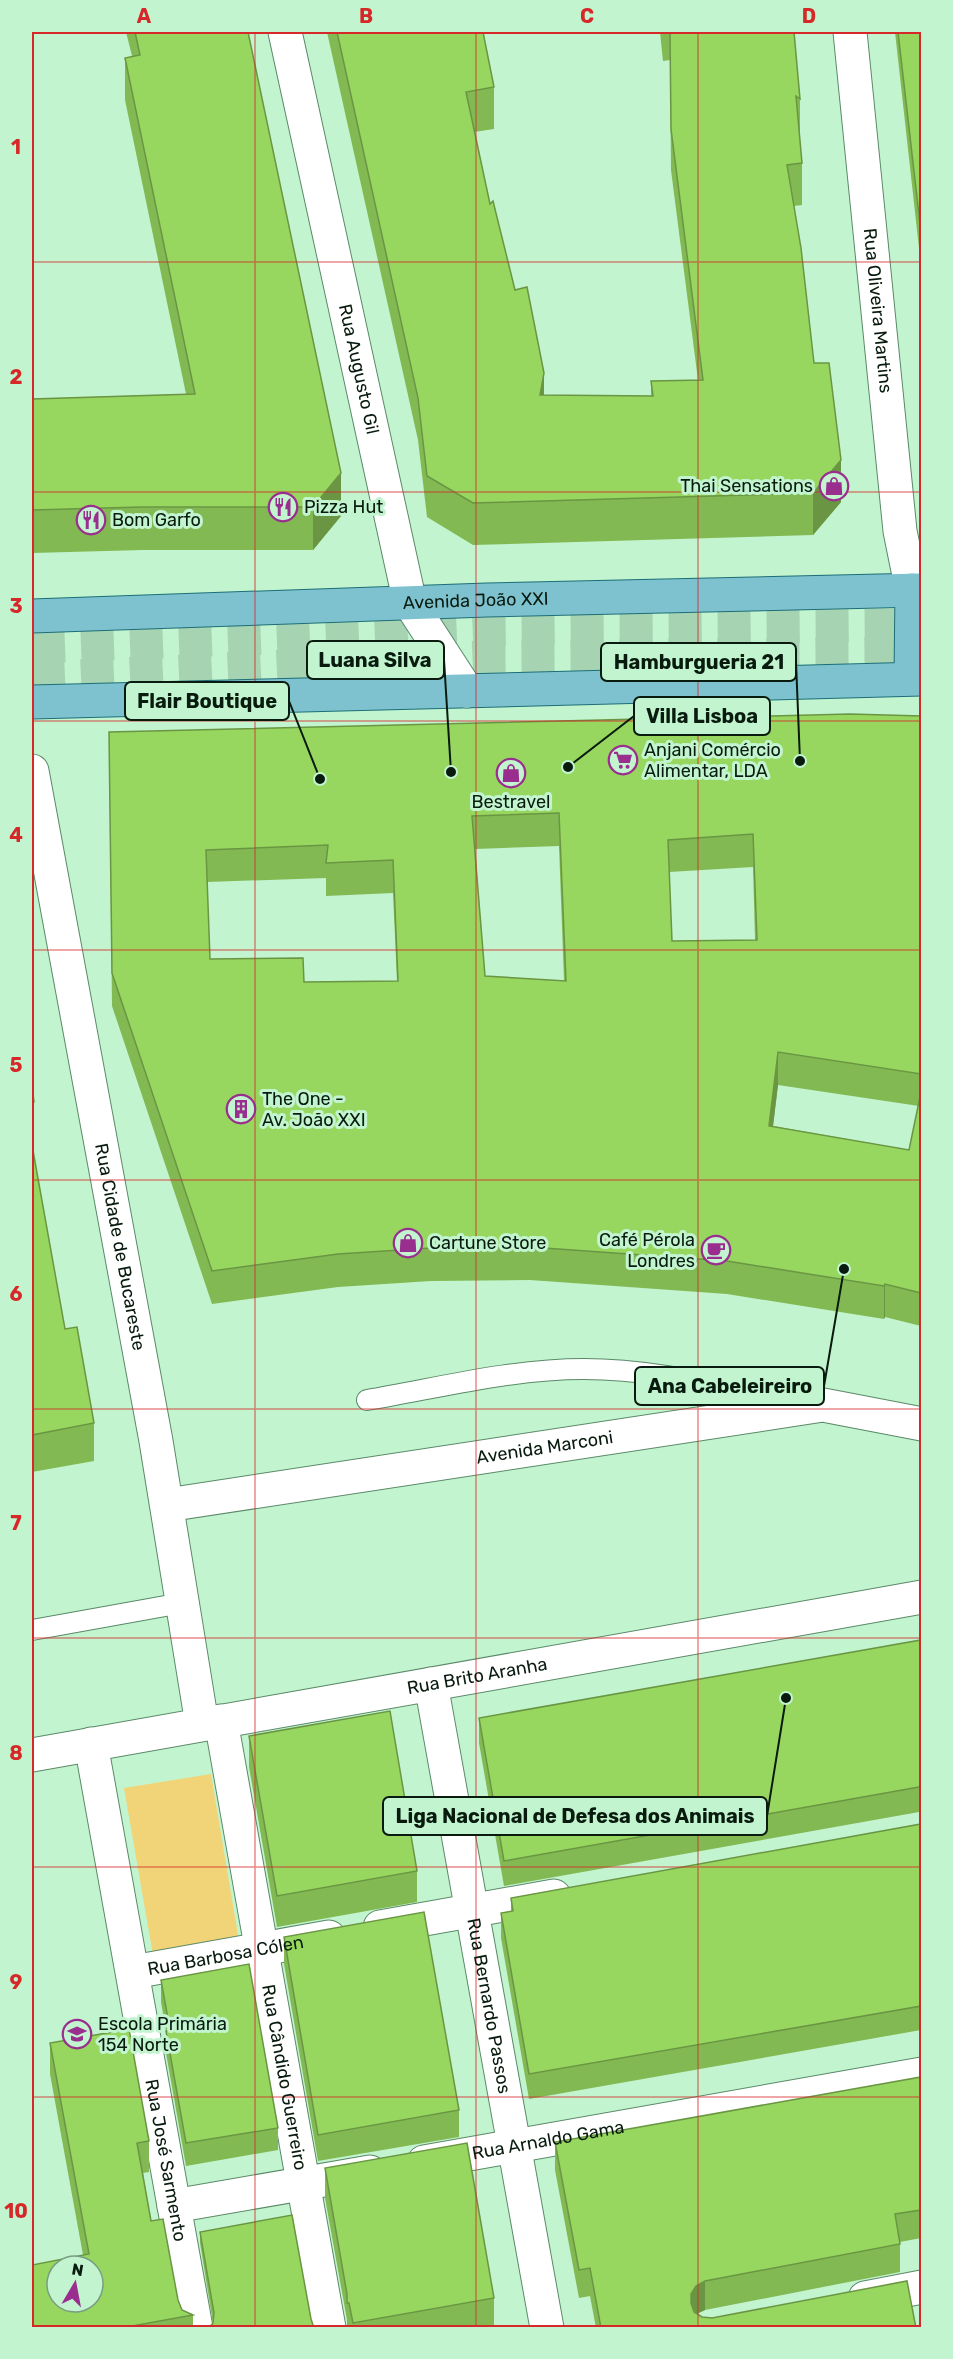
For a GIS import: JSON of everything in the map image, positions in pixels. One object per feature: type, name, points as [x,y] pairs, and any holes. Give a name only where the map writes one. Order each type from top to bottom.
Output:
[{"type":"main road","name":"Avenida João XXI","points":[[32,616],[410,603],[917,590]]},
{"type":"main road","points":[[32,702],[916,678],[917,590]]},
{"type":"street","name":"Rua Augusto Gil","points":[[285,32],[410,603],[467,691]]},
{"type":"street","name":"Rua Oliveira Martins","points":[[850,32],[900,531],[917,590]]},
{"type":"street","name":"Rua Cidade de Bucareste","points":[[32,771],[167,1505],[182,1603],[211,1723]]},
{"type":"street","name":"Avenida Marconi","points":[[167,1505],[823,1405],[921,1424]]},
{"type":"street","name":"Rua Brito Aranha","points":[[32,1755],[921,1597]]},
{"type":"street","name":"Rua Bernardo Passos","points":[[431,1684],[546,2328]]},
{"type":"street","name":"Rua Cândido Guerreiro","points":[[211,1723],[262,1949],[329,2328]]},
{"type":"street","name":"Rua José Sarmento","points":[[91,1744],[196,2328]]},
{"type":"street","name":"Rua Barbosa Cólen","points":[[133,1972],[579,1892]]},
{"type":"street","name":"Rua Arnaldo Gama","points":[[174,2206],[921,2074]]},
{"type":"street","points":[[840,2303],[921,2287]]},
{"type":"lane","points":[[367,1400],[506,1376],[584,1369],[669,1377],[823,1405]]},
{"type":"lane","points":[[32,1630],[182,1603]]},
{"type":"shaded area","points":[[211,1774],[239,1941],[153,1955],[124,1788]]},
{"type":"building","points":[[135,32],[248,32],[341,473],[313,507],[142,507],[32,510],[32,399],[195,394],[125,58],[140,55]]},
{"type":"building","points":[[337,32],[483,32],[494,87],[466,92],[490,204],[493,201],[515,290],[527,287],[544,373],[540,395],[653,396],[651,381],[703,380],[671,129],[670,32],[794,32],[800,99],[796,96],[802,163],[787,165],[801,248],[814,363],[829,363],[841,460],[813,493],[473,503],[427,476],[418,398]]},
{"type":"building","points":[[898,32],[921,32],[921,232]]},
{"type":"building","points":[[850,714],[921,716],[921,1074],[778,1052],[769,1126],[909,1150],[921,1092],[921,1293],[885,1284],[884,1286],[727,1261],[530,1247],[431,1248],[338,1254],[212,1271],[112,973],[109,732]],"holes":[[[559,813],[566,981],[485,976],[472,816]],[[753,834],[757,940],[672,941],[668,840]],[[328,845],[326,863],[393,860],[398,981],[304,982],[303,958],[210,959],[206,850]]]},
{"type":"building","points":[[32,1145],[65,1329],[77,1327],[94,1423],[32,1435]]},
{"type":"building","points":[[921,1640],[921,1787],[504,1861],[479,1718]]},
{"type":"building","points":[[390,1711],[417,1871],[277,1896],[249,1736]]},
{"type":"building","points":[[921,1824],[921,2006],[529,2074],[501,1913],[513,1911],[511,1898]]},
{"type":"building","points":[[424,1912],[459,2110],[318,2135],[284,1937]]},
{"type":"building","points":[[249,1964],[278,2128],[186,2143],[166,2031],[170,2030],[161,1980]]},
{"type":"building","points":[[129,2029],[149,2141],[137,2143],[151,2221],[163,2219],[178,2300],[182,2310],[193,2315],[121,2328],[32,2328],[32,2265],[45,2262],[45,2314],[105,2314],[105,2254],[89,2254],[50,2043]]},
{"type":"building","points":[[921,2077],[921,2210],[895,2214],[900,2244],[705,2281],[696,2286],[691,2294],[694,2312],[702,2317],[712,2318],[907,2281],[916,2328],[601,2328],[590,2268],[579,2270],[555,2142]]},
{"type":"building","points":[[467,2143],[494,2298],[353,2323],[349,2303],[347,2303],[325,2168]]},
{"type":"building","points":[[292,2215],[314,2328],[209,2328],[213,2323],[214,2313],[200,2232]]},
{"type":"tunnel","points":[[32,647],[501,629],[922,625]]},
{"type":"tunnel","points":[[32,678],[502,656],[922,653]]},
{"type":"place","name":"Thai Sensations","points":[[834,486]]},
{"type":"place","name":"Pizza Hut","points":[[283,507]]},
{"type":"place","name":"Bom Garfo","points":[[91,520]]},
{"type":"place","name":"Anjani Comércio Alimentar, LDA","points":[[623,760]]},
{"type":"place","name":"Hamburgueria 21","points":[[800,761]]},
{"type":"place","name":"Villa Lisboa","points":[[568,767]]},
{"type":"place","name":"Luana Silva","points":[[451,772]]},
{"type":"place","name":"Bestravel","points":[[511,773]]},
{"type":"place","name":"Flair Boutique","points":[[320,779]]},
{"type":"place","name":"The One - Av. João XXI","points":[[241,1109]]},
{"type":"place","name":"Cartune Store","points":[[408,1243]]},
{"type":"place","name":"Café Pérola Londres","points":[[716,1250]]},
{"type":"place","name":"Ana Cabeleireiro","points":[[844,1269]]},
{"type":"place","name":"Liga Nacional de Defesa dos Animais","points":[[786,1698]]},
{"type":"place","name":"Escola Primária 154 Norte","points":[[77,2034]]}]
